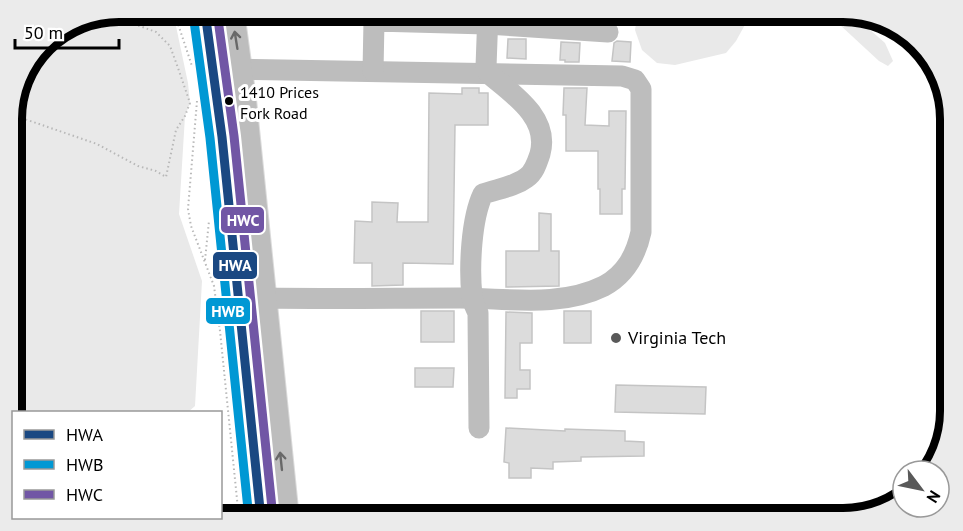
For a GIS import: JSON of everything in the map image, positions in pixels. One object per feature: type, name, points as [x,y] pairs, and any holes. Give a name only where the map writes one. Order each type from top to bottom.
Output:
[{"type":"main road","points":[[205,22],[204,71],[260,508]]},
{"type":"main road","points":[[233,22],[240,69],[285,508]]},
{"type":"lane","points":[[373,71],[374,22]]},
{"type":"lane","points":[[480,428],[478,313],[472,298],[473,230],[477,206],[483,194],[516,184],[528,177],[537,164],[542,146],[541,131],[532,113],[489,74],[486,68],[488,22]]},
{"type":"lane","points":[[522,22],[608,32]]},
{"type":"lane","points":[[204,71],[240,69],[622,76],[635,80],[642,89],[641,232],[636,252],[626,268],[605,285],[572,297],[525,300],[264,298]]},
{"type":"path","points":[[22,118],[97,144],[138,166],[156,171],[166,177],[176,130],[190,103],[170,46],[156,32],[137,25],[117,22]]},
{"type":"path","points":[[179,22],[204,71]]},
{"type":"path","points":[[197,93],[188,208],[191,225],[214,286],[238,508]]},
{"type":"shaded area","points":[[175,22],[190,103],[185,116],[179,214],[202,281],[195,406],[189,411],[22,411],[23,107],[33,77],[56,47],[83,30],[101,24]]},
{"type":"shaded area","points":[[636,22],[746,22],[726,53],[675,65],[657,63],[642,50],[635,30]]},
{"type":"shaded area","points":[[837,22],[865,25],[885,43],[893,61],[888,66],[879,61]]},
{"type":"building","points":[[508,39],[526,39],[526,59],[507,58]]},
{"type":"building","points":[[617,41],[631,42],[630,62],[612,61],[614,43]]},
{"type":"building","points":[[561,42],[580,43],[579,62],[560,60]]},
{"type":"building","points":[[462,88],[479,88],[479,93],[488,93],[488,125],[455,125],[453,264],[403,263],[403,285],[372,286],[372,263],[354,263],[355,221],[372,222],[372,202],[398,203],[397,222],[428,222],[429,93],[462,94]]},
{"type":"building","points":[[564,88],[587,88],[585,125],[609,126],[609,111],[626,111],[625,189],[622,189],[622,214],[600,214],[598,151],[566,151],[566,115],[563,115]]},
{"type":"building","points":[[539,213],[551,214],[551,251],[559,251],[559,286],[506,287],[506,251],[539,251]]},
{"type":"building","points":[[421,311],[454,311],[454,342],[421,342]]},
{"type":"building","points":[[564,311],[591,311],[591,343],[564,343]]},
{"type":"building","points":[[506,312],[532,313],[532,343],[520,343],[520,370],[530,370],[530,389],[517,389],[517,398],[505,398]]},
{"type":"building","points":[[415,368],[454,368],[453,387],[415,387]]},
{"type":"building","points":[[616,385],[706,387],[705,414],[615,412]]},
{"type":"building","points":[[506,428],[625,431],[625,441],[644,442],[644,456],[581,457],[581,461],[553,462],[553,469],[531,468],[531,478],[509,478],[509,463],[504,462]]},
{"type":"transit line","name":"HWB","points":[[194,22],[210,138],[248,508]]},
{"type":"transit line","name":"HWA","points":[[206,22],[222,137],[260,508]]},
{"type":"transit line","name":"HWC","points":[[218,22],[234,136],[272,508]]},
{"type":"place","name":"1410 Prices Fork Road","points":[[229,101]]},
{"type":"place","name":"Virginia Tech","points":[[616,338]]}]
